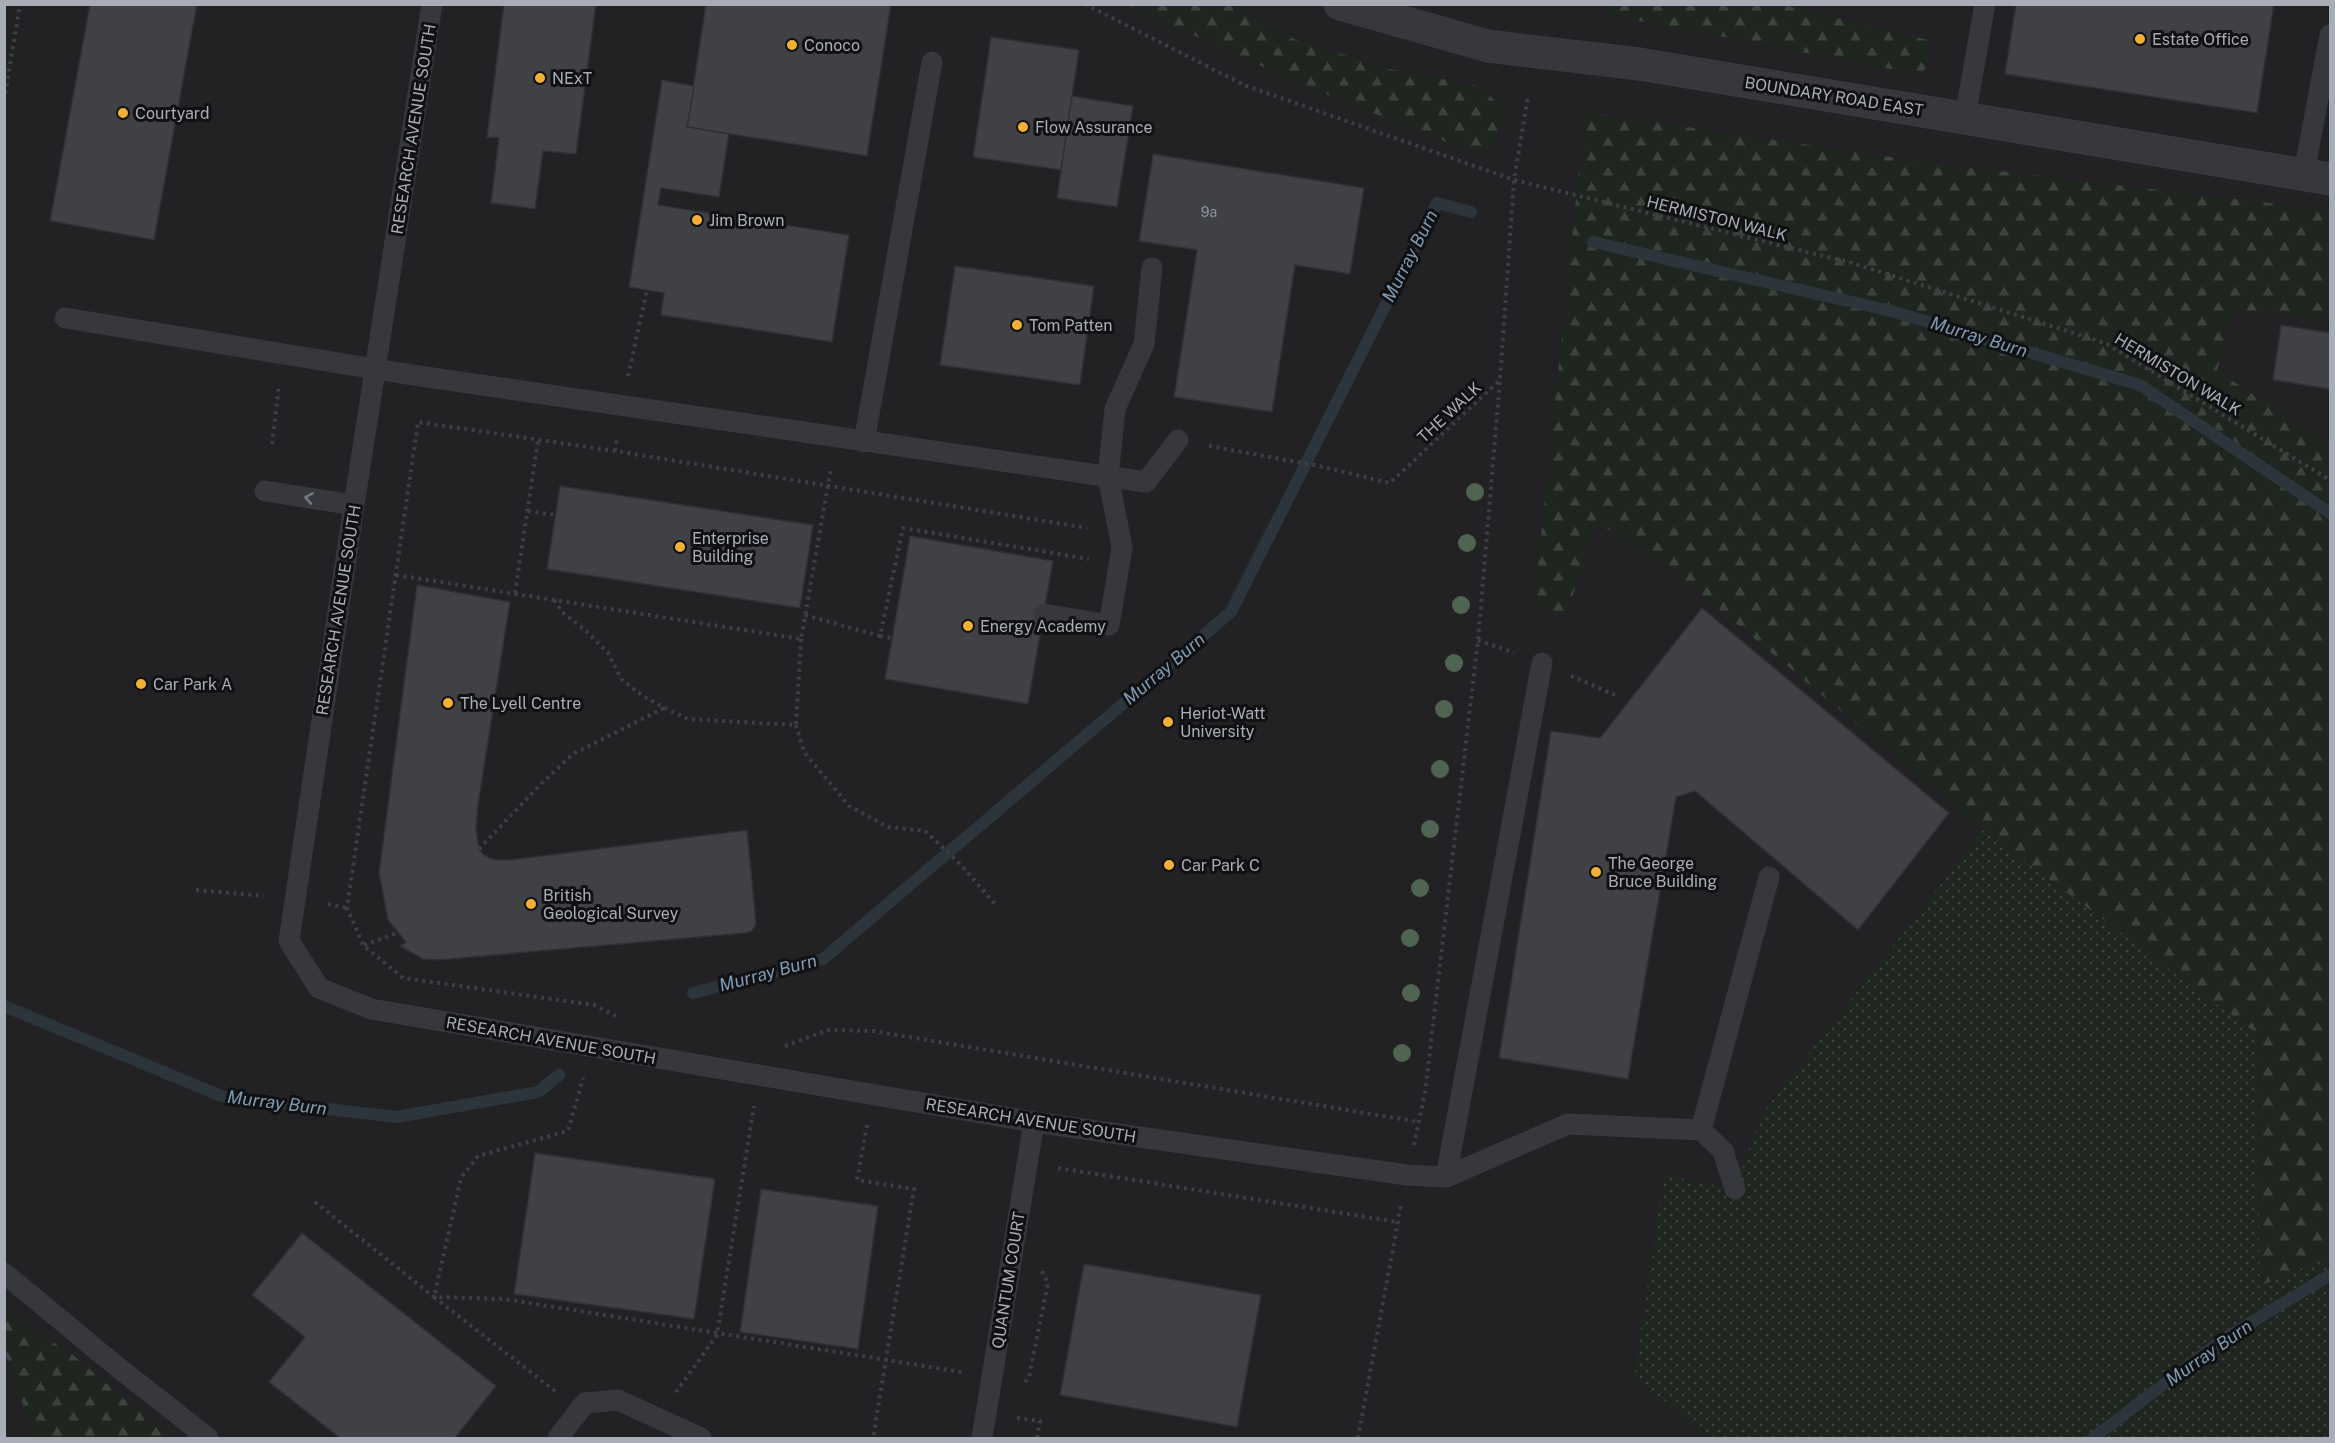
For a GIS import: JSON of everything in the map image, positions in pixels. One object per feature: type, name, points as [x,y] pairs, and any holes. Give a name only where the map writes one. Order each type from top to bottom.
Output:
[{"type":"street","name":"BOUNDARY ROAD EAST","points":[[1340,4],[1488,46],[1639,64],[2317,176]]},
{"type":"lane","name":"RESEARCH AVENUE SOUTH","points":[[432,4],[289,941],[319,988],[371,1009],[592,1047],[1034,1122],[1407,1175],[1446,1177],[1568,1124],[1701,1130]]},
{"type":"lane","points":[[1965,117],[1985,4]]},
{"type":"lane","points":[[2317,176],[2331,35]]},
{"type":"lane","points":[[864,442],[932,62]]},
{"type":"lane","points":[[1044,614],[1109,625],[1122,547],[1108,476],[1115,409],[1143,344],[1152,268]]},
{"type":"lane","points":[[65,318],[376,369],[1146,482],[1178,440]]},
{"type":"lane","points":[[265,491],[354,505]]},
{"type":"lane","points":[[1446,1177],[1542,663]]},
{"type":"lane","points":[[1735,1189],[1723,1151],[1701,1130],[1769,877]]},
{"type":"lane","name":"QUANTUM COURT","points":[[982,1438],[1034,1122]]},
{"type":"lane","points":[[4,1273],[208,1438]]},
{"type":"lane","points":[[558,1438],[585,1403],[618,1400],[701,1438]]},
{"type":"path","points":[[4,101],[20,4]]},
{"type":"path","name":"HERMISTON WALK","points":[[1085,4],[1244,85],[1514,180],[1852,263],[2104,343],[2331,480]]},
{"type":"path","name":"THE WALK","points":[[1178,440],[1319,466],[1390,483],[1500,380],[1514,180],[1528,97]]},
{"type":"path","points":[[615,451],[621,406],[647,290]]},
{"type":"path","points":[[272,444],[282,354]]},
{"type":"path","points":[[1358,1438],[1407,1175],[1425,1093],[1478,640],[1500,380]]},
{"type":"path","points":[[620,1018],[594,1005],[403,978],[363,945],[347,908],[418,422],[615,451],[1120,533]]},
{"type":"path","points":[[836,438],[801,639],[796,725],[804,752],[849,806],[888,827],[925,831],[959,863],[996,905]]},
{"type":"path","points":[[515,593],[538,440]]},
{"type":"path","points":[[528,511],[556,515]]},
{"type":"path","points":[[880,636],[903,528],[1119,564]]},
{"type":"path","points":[[395,575],[801,639]]},
{"type":"path","points":[[554,599],[562,612],[585,630],[608,653],[622,680],[643,696],[665,708],[688,719],[796,725]]},
{"type":"path","points":[[805,615],[892,638]]},
{"type":"path","points":[[479,849],[573,754],[665,708]]},
{"type":"path","points":[[363,945],[397,933]]},
{"type":"path","points":[[434,1297],[461,1178],[478,1156],[568,1131],[592,1047],[583,1004]]},
{"type":"path","points":[[657,1418],[717,1335],[759,1075],[762,1043],[784,1046],[828,1030],[873,1031],[1419,1122]]},
{"type":"path","points":[[872,1094],[857,1180],[914,1189],[873,1438]]},
{"type":"path","points":[[1051,1167],[1398,1222]]},
{"type":"path","points":[[315,1202],[533,1376],[580,1408]]},
{"type":"path","points":[[1022,1385],[1029,1377],[1048,1283],[1039,1264]]},
{"type":"path","points":[[434,1297],[504,1299],[717,1335],[993,1377]]},
{"type":"path","points":[[1006,1416],[1040,1421],[1037,1438]]},
{"type":"shaded area","name":"Heriot-Watt University","points":[[5,5],[2330,5],[2330,1438],[5,1438]]},
{"type":"green space","points":[[1127,5],[1228,5],[1294,39],[1389,69],[1479,86],[1504,109],[1495,143],[1480,155],[1310,88]]},
{"type":"green space","points":[[1610,5],[1784,5],[1932,41],[1923,75],[1608,15]]},
{"type":"green space","points":[[1585,112],[1939,164],[2330,210],[2330,320],[2233,309],[2217,371],[2330,444],[2330,1256],[2260,1286],[2256,1033],[1983,830],[1669,567],[1595,521],[1567,615],[1534,606]]},
{"type":"green space","points":[[1983,830],[2256,1034],[2260,1286],[2330,1256],[2330,1438],[1714,1438],[1634,1378],[1664,1175],[1735,1189],[1761,1115]]},
{"type":"green space","points":[[4,1311],[73,1355],[170,1438],[33,1438],[14,1375],[5,1354]]},
{"type":"building","name":"Courtyard","points":[[90,4],[197,4],[154,240],[50,221]]},
{"type":"building","name":"NExT","points":[[504,4],[596,4],[576,154],[543,151],[535,209],[491,203],[499,138],[487,137]]},
{"type":"building","name":"Conoco","points":[[706,4],[891,4],[867,156],[687,127]]},
{"type":"building","name":"Estate Office","points":[[2016,4],[2274,4],[2257,113],[2005,74]]},
{"type":"building","name":"Flow Assurance","points":[[991,37],[1079,50],[1061,170],[973,157]]},
{"type":"building","name":"Jim Brown","points":[[662,80],[694,86],[687,127],[729,134],[719,197],[661,188],[658,205],[849,235],[832,342],[661,315],[664,293],[629,287]]},
{"type":"building","points":[[1072,96],[1133,106],[1117,207],[1057,198]]},
{"type":"building","points":[[1153,154],[1364,188],[1350,274],[1295,265],[1272,412],[1174,397],[1197,250],[1139,241]]},
{"type":"building","name":"Tom Patten","points":[[955,266],[1094,286],[1080,385],[940,365]]},
{"type":"building","points":[[2281,325],[2330,333],[2330,389],[2273,380]]},
{"type":"building","name":"Enterprise Building","points":[[560,486],[813,525],[800,608],[547,569]]},
{"type":"building","name":"Energy Academy","points":[[910,536],[1053,561],[1028,704],[885,679]]},
{"type":"building","name":"The Lyell Centre","points":[[417,585],[510,602],[478,805],[476,829],[479,849],[485,856],[495,860],[510,860],[747,830],[756,924],[752,931],[438,960],[423,959],[400,946],[406,942],[388,920],[379,873]]},
{"type":"building","name":"The George Bruce Building","points":[[1702,608],[1949,813],[1858,930],[1695,791],[1676,797],[1628,1079],[1499,1058],[1551,731],[1600,738]]},
{"type":"building","points":[[535,1153],[715,1179],[694,1319],[514,1294]]},
{"type":"building","points":[[761,1189],[878,1206],[858,1349],[740,1332]]},
{"type":"building","points":[[302,1233],[496,1386],[455,1438],[340,1438],[269,1382],[305,1337],[252,1295]]},
{"type":"building","points":[[1084,1264],[1261,1295],[1237,1427],[1060,1395]]},
{"type":"waterway","name":"Murray Burn","points":[[693,993],[823,959],[1231,612],[1437,203],[1471,212]]},
{"type":"waterway","name":"Murray Burn","points":[[1593,242],[1891,311],[2140,385],[2330,513]]},
{"type":"waterway","name":"Murray Burn","points":[[4,1006],[224,1097],[397,1117],[538,1092],[559,1075]]},
{"type":"waterway","name":"Murray Burn","points":[[2093,1438],[2222,1340],[2330,1275]]},
{"type":"place","name":"Estate Office","points":[[2140,39]]},
{"type":"place","name":"Conoco","points":[[792,45]]},
{"type":"place","name":"NExT","points":[[540,78]]},
{"type":"place","name":"Courtyard","points":[[123,113]]},
{"type":"place","name":"Flow Assurance","points":[[1023,127]]},
{"type":"place","name":"Jim Brown","points":[[697,220]]},
{"type":"place","name":"Tom Patten","points":[[1017,325]]},
{"type":"place","name":"Enterprise Building","points":[[680,547]]},
{"type":"place","name":"Energy Academy","points":[[968,626]]},
{"type":"place","name":"Car Park A","points":[[141,684]]},
{"type":"place","name":"The Lyell Centre","points":[[448,703]]},
{"type":"place","name":"Heriot-Watt University","points":[[1168,722]]},
{"type":"place","name":"Car Park C","points":[[1169,865]]},
{"type":"place","name":"The George Bruce Building","points":[[1596,872]]},
{"type":"place","name":"British Geological Survey","points":[[531,904]]}]
